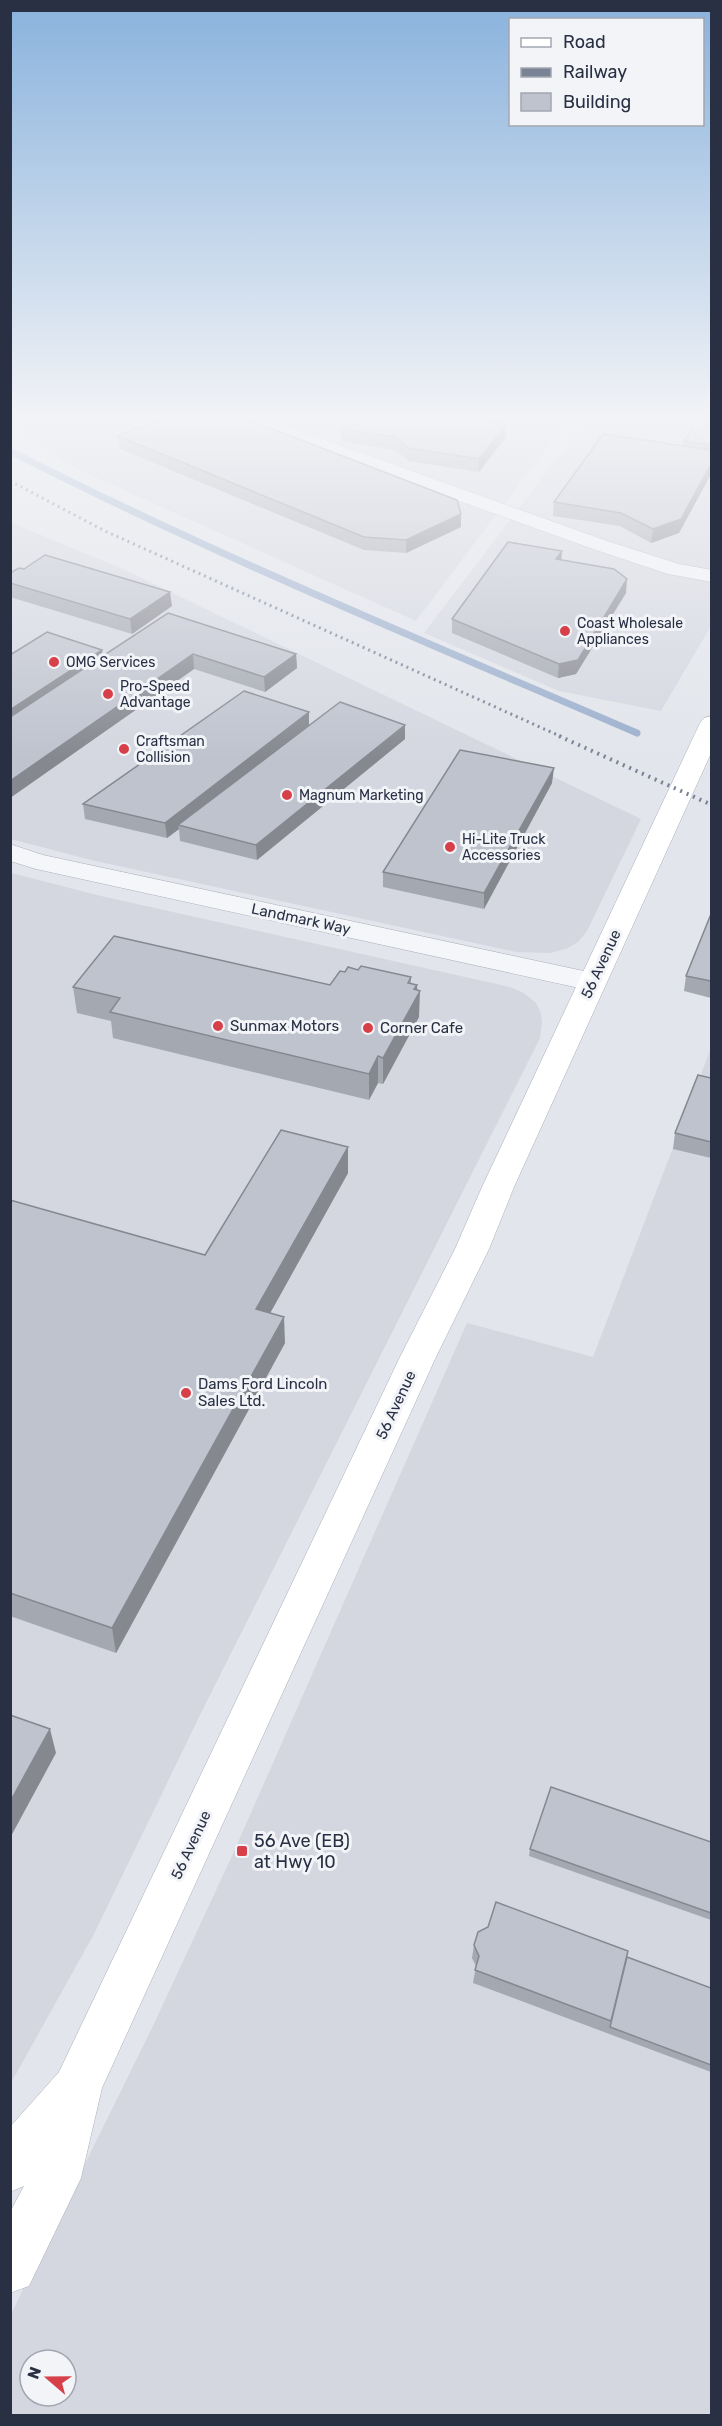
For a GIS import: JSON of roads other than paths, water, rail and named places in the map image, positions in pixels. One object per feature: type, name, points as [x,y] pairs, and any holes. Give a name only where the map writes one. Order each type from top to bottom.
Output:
[{"type":"main road","name":"56 Avenue","points":[[10,2267],[56,2178],[78,2085],[413,1367],[472,1249],[498,1187],[711,723]]},
{"type":"main road","name":"56 Avenue","points":[[10,2166],[78,2085]]},
{"type":"street","points":[[570,533],[675,570],[711,576]]},
{"type":"street","name":"Landmark Way","points":[[10,852],[77,870],[592,982]]},
{"type":"waterway","points":[[180,533],[637,733]]},
{"type":"railway","points":[[110,533],[562,737]]},
{"type":"railway","points":[[559,736],[712,805]]},
{"type":"place","name":"Coast Wholesale Appliances","points":[[565,631]]},
{"type":"place","name":"OMG Services","points":[[54,662]]},
{"type":"place","name":"Pro-Speed Advantage","points":[[108,694]]},
{"type":"place","name":"Craftsman Collision","points":[[124,749]]},
{"type":"place","name":"Magnum Marketing","points":[[287,795]]},
{"type":"place","name":"Hi-Lite Truck Accessories","points":[[450,847]]},
{"type":"place","name":"Sunmax Motors","points":[[218,1026]]},
{"type":"place","name":"Corner Cafe","points":[[368,1028]]},
{"type":"place","name":"Dams Ford Lincoln Sales Ltd.","points":[[186,1393]]},
{"type":"place","name":"56 Ave (EB) at Hwy 10","points":[[242,1851]]}]
